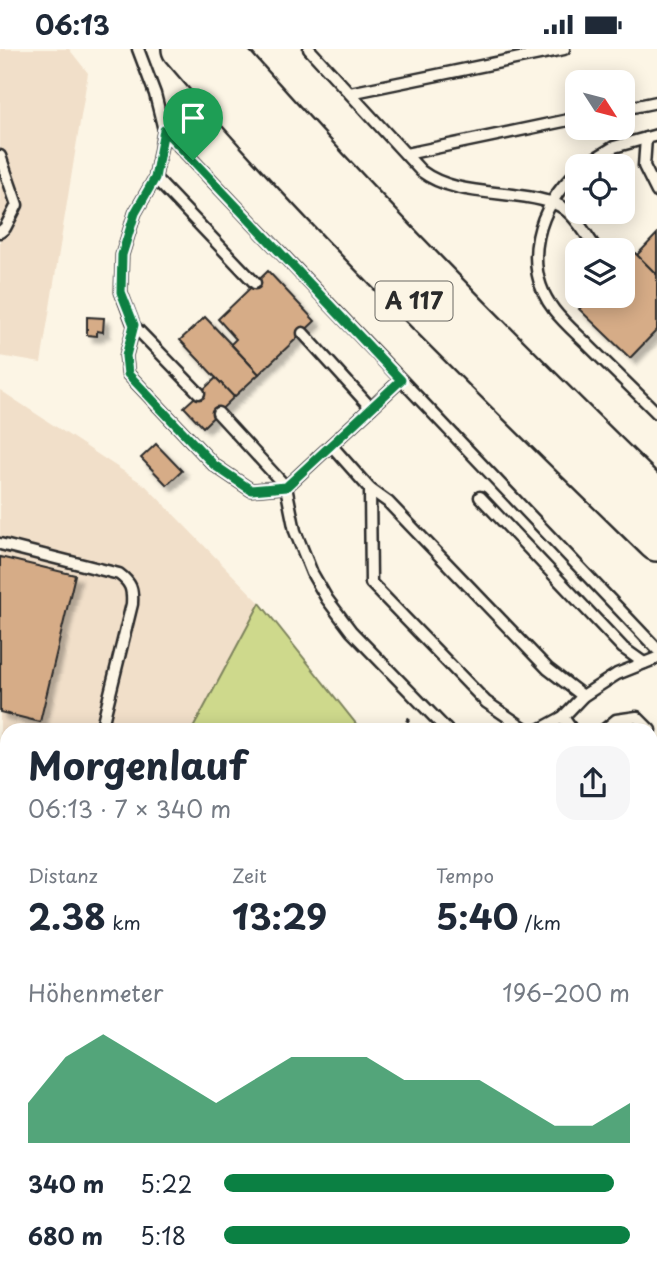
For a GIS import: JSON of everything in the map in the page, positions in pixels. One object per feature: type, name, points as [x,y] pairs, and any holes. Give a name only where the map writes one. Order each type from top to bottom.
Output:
[{"type":"highway","name":"A 117","points":[[181,49],[275,156],[354,240],[657,542]]},
{"type":"highway","name":"A 117","points":[[222,49],[296,133],[429,274],[657,500]]},
{"type":"lane","points":[[138,49],[155,94],[164,130],[155,178],[135,213],[122,255],[121,292],[134,325],[199,393]]},
{"type":"lane","points":[[309,49],[421,171],[434,180],[447,185],[527,196],[561,206],[588,238]]},
{"type":"lane","points":[[350,93],[564,49]]},
{"type":"lane","points":[[635,106],[657,101]]},
{"type":"lane","points":[[406,154],[565,121]]},
{"type":"lane","points":[[164,130],[657,649]]},
{"type":"lane","points":[[603,154],[614,147],[652,137]]},
{"type":"lane","points":[[652,137],[644,166],[657,192]]},
{"type":"lane","points":[[0,156],[18,205],[0,232]]},
{"type":"lane","points":[[155,178],[255,283]]},
{"type":"lane","points":[[565,186],[551,203],[539,228],[535,256],[541,288],[554,310],[657,413]]},
{"type":"lane","points":[[134,325],[126,356],[128,374],[214,465],[251,490],[286,487],[401,380]]},
{"type":"lane","points":[[303,333],[372,408]]},
{"type":"lane","points":[[218,413],[286,487],[295,531],[312,573],[327,599],[351,631],[440,723]]},
{"type":"lane","points":[[331,445],[370,489],[388,502],[548,669],[583,696]]},
{"type":"lane","points":[[370,489],[371,583],[486,702],[517,723]]},
{"type":"lane","points":[[480,497],[624,647],[644,663]]},
{"type":"lane","points":[[0,544],[119,574],[128,581],[133,590],[132,604],[103,723]]},
{"type":"lane","points":[[552,723],[563,717],[583,696],[617,674],[657,658]]},
{"type":"lane","points":[[563,717],[567,723]]},
{"type":"lane","points":[[612,723],[637,717],[643,723]]},
{"type":"path","points":[[406,723],[420,704]]},
{"type":"shaded area","points":[[0,49],[69,49],[88,73],[41,363],[0,356]]},
{"type":"shaded area","points":[[0,390],[146,486],[260,603],[196,723],[0,723]]},
{"type":"green space","points":[[260,603],[355,723],[196,723]]},
{"type":"building","points":[[657,234],[657,275],[637,255]]},
{"type":"building","points":[[635,253],[657,275],[657,330],[630,358],[579,309],[635,308]]},
{"type":"building","points":[[268,271],[315,321],[259,374],[231,344],[236,339],[218,319]]},
{"type":"building","points":[[87,317],[104,318],[103,332],[97,331],[97,336],[87,335]]},
{"type":"building","points":[[205,317],[259,374],[234,397],[180,340]]},
{"type":"building","points":[[216,378],[234,397],[203,427],[184,407]]},
{"type":"building","points":[[156,444],[182,471],[167,485],[141,458]]},
{"type":"building","points":[[0,557],[75,575],[40,722],[0,712]]},
{"type":"route","points":[[164,130],[193,160],[401,380],[286,487],[251,490],[214,465],[128,374],[126,356],[134,325],[121,292],[122,255],[135,213],[155,178],[164,130]]}]
